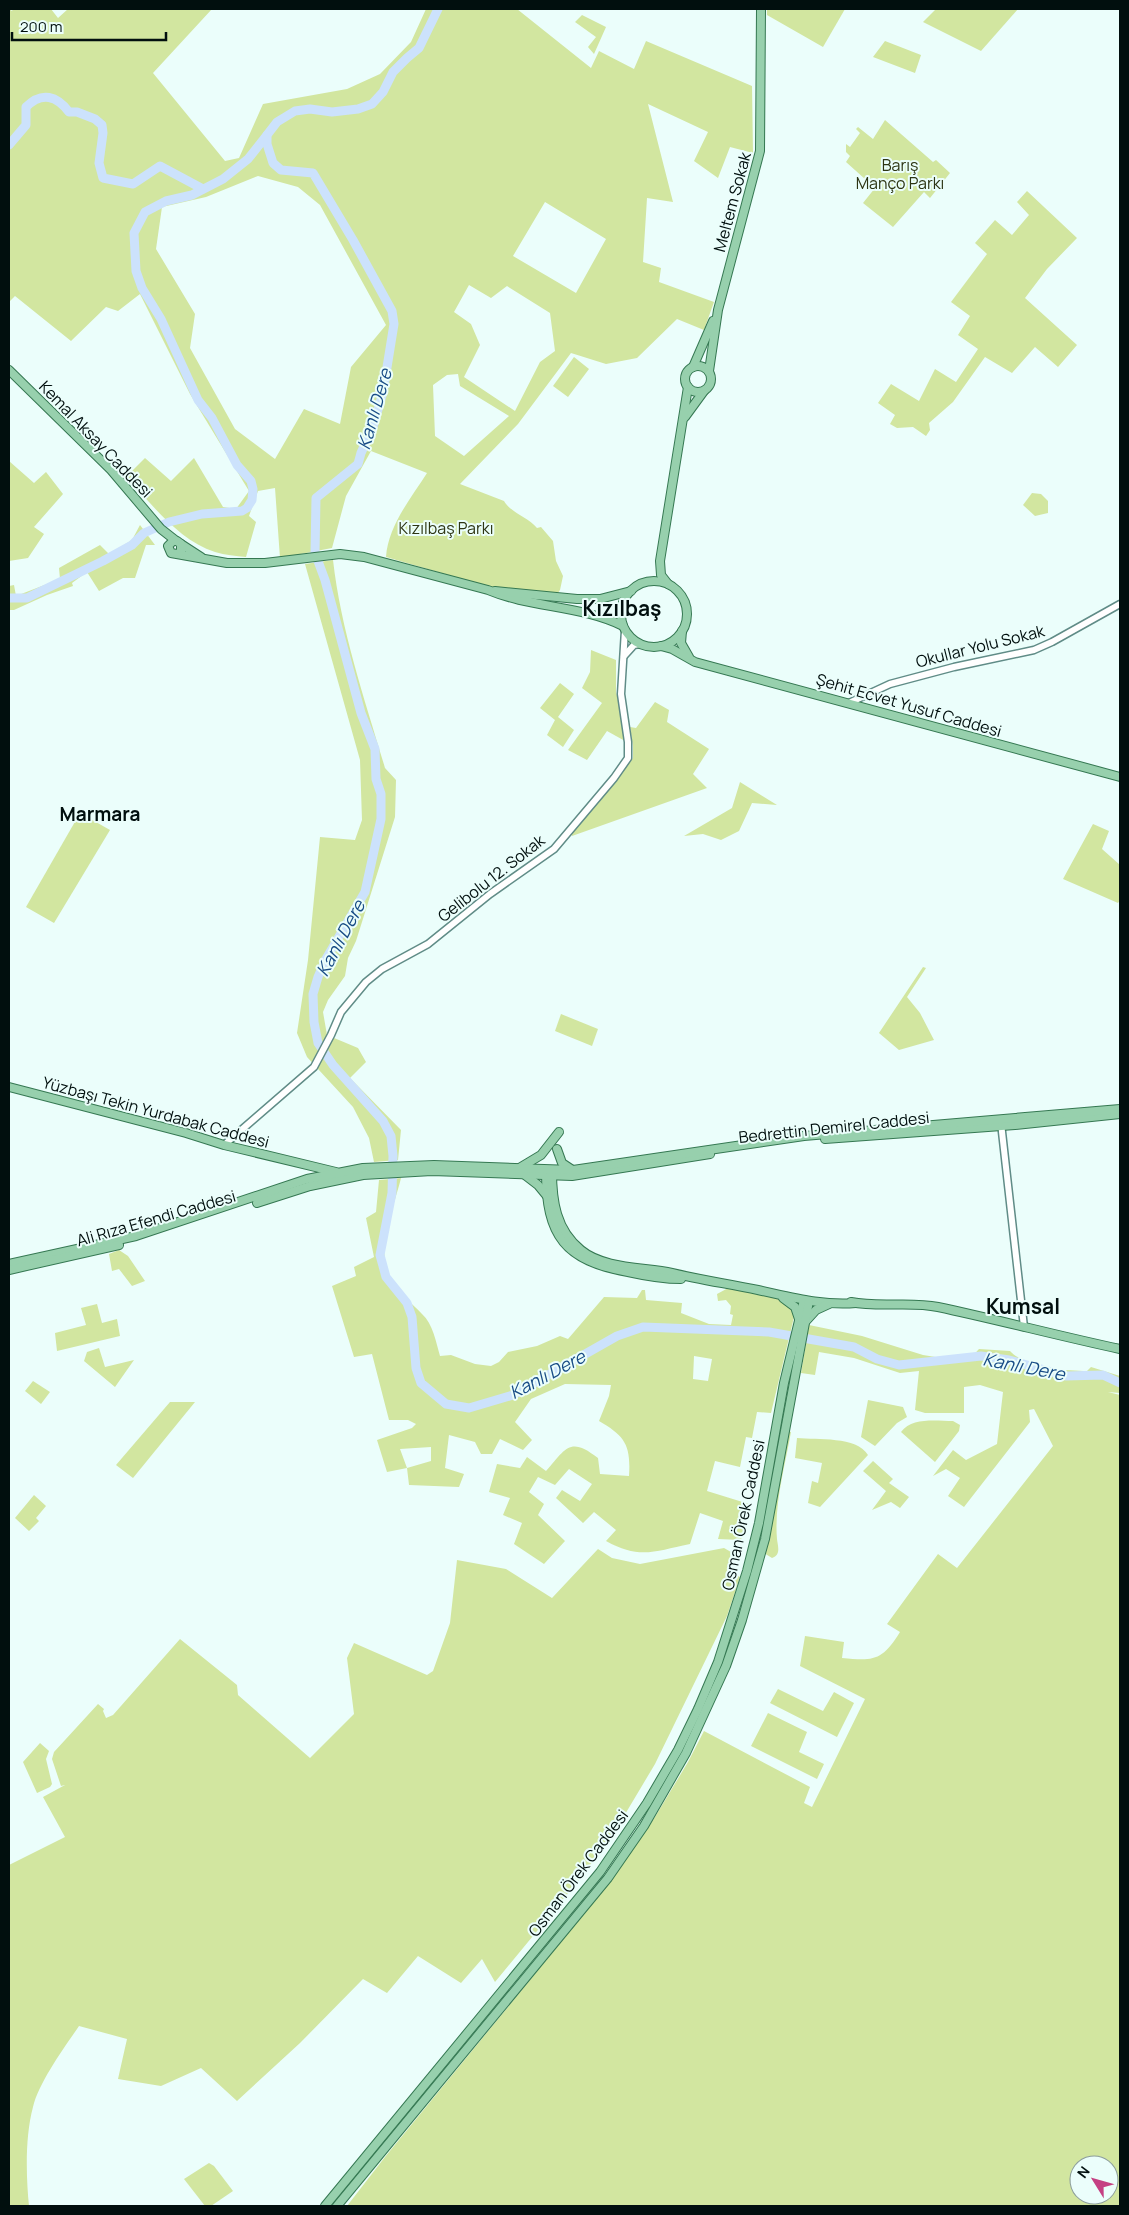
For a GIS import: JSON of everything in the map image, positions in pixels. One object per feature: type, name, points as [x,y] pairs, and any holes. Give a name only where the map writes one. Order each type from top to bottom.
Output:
[{"type":"main road","name":"Meltem Sokak","points":[[709,371],[718,310],[760,151],[761,9]]},
{"type":"main road","name":"Meltem Sokak","points":[[693,367],[718,310]]},
{"type":"main road","points":[[668,584],[661,574],[660,561],[688,387],[686,374],[693,367],[702,366],[709,371],[711,381],[683,420]]},
{"type":"main road","name":"Kemal Aksay Caddesi","points":[[9,370],[111,470],[161,529],[203,558]]},
{"type":"main road","points":[[688,387],[694,392],[704,391]]},
{"type":"main road","name":"Kemal Aksay Caddesi","points":[[161,529],[168,548]]},
{"type":"main road","points":[[178,554],[181,551],[178,542],[171,542],[168,548],[172,553],[228,563],[340,554],[379,560],[488,590],[507,598],[589,613],[624,628],[640,644],[650,647],[669,643],[682,631]]},
{"type":"main road","points":[[488,590],[577,599],[600,599],[631,591],[645,582],[656,570],[660,561]]},
{"type":"main road","points":[[645,582],[668,584],[676,589],[685,604],[686,622],[682,631],[681,643],[690,659]]},
{"type":"main road","points":[[624,628],[622,607],[631,591]]},
{"type":"main road","name":"Şehit Ecvet Yusuf Caddesi","points":[[661,646],[690,659],[1120,777]]},
{"type":"main road","name":"Yüzbaşı Tekin Yurdabak Caddesi","points":[[9,1087],[186,1133],[224,1145],[338,1172]]},
{"type":"main road","name":"Bedrettin Demirel Caddesi","points":[[549,1172],[573,1173],[804,1136],[1004,1123],[1119,1110]]},
{"type":"main road","points":[[519,1168],[542,1155],[559,1132]]},
{"type":"main road","points":[[549,1196],[557,1183],[573,1173],[562,1163],[558,1149]]},
{"type":"main road","points":[[295,1163],[303,1171],[308,1183]]},
{"type":"main road","points":[[308,1183],[338,1172],[405,1169],[519,1168],[549,1172]]},
{"type":"main road","points":[[405,1169],[525,1175],[549,1172]]},
{"type":"main road","points":[[308,1183],[363,1172]]},
{"type":"main road","points":[[549,1172],[550,1215],[557,1232],[574,1254],[585,1261],[602,1267],[668,1279],[693,1279],[836,1303],[937,1306],[1024,1328],[1120,1348]]},
{"type":"main road","points":[[525,1175],[549,1196]]},
{"type":"main road","name":"Ali Rıza Efendi Caddesi","points":[[9,1264],[136,1236],[308,1183]]},
{"type":"main road","name":"Ali Rıza Efendi Caddesi","points":[[9,1270],[124,1244],[308,1183]]},
{"type":"main road","points":[[775,1294],[792,1304],[802,1325],[819,1308],[836,1303]]},
{"type":"main road","points":[[807,1299],[856,1303]]},
{"type":"main road","name":"Osman Örek Caddesi","points":[[325,2206],[600,1872],[644,1808],[674,1757],[707,1688],[734,1616],[757,1530],[784,1383],[796,1348],[807,1299]]},
{"type":"main road","name":"Osman Örek Caddesi","points":[[337,2206],[608,1878],[644,1826],[677,1771],[726,1666],[760,1559],[796,1348]]},
{"type":"street","name":"Okullar Yolu Sokak","points":[[849,703],[869,693],[915,677],[1034,650],[1120,604]]},
{"type":"street","name":"Gelibolu 12. Sokak","points":[[224,1145],[314,1066],[341,1012],[352,996],[374,975],[428,944],[490,894],[554,848],[614,778],[628,758],[628,742],[621,694],[624,628]]},
{"type":"street","points":[[624,657],[634,645],[640,644]]},
{"type":"street","points":[[862,707],[869,693]]},
{"type":"street","points":[[1004,1123],[1002,1143],[1024,1328]]},
{"type":"green space","name":"Kızılbaş Parkı","points":[[9,9],[12,11],[13,9],[51,9],[58,18],[68,9],[212,9],[153,73],[225,161],[239,158],[263,104],[347,89],[380,74],[411,42],[426,9],[517,9],[591,68],[599,51],[634,69],[646,41],[752,86],[753,153],[730,147],[718,178],[694,161],[708,132],[648,104],[673,202],[647,198],[643,262],[661,268],[659,282],[714,302],[704,330],[677,319],[637,358],[606,364],[571,353],[518,424],[460,484],[504,501],[511,509],[537,528],[541,527],[553,541],[556,561],[563,576],[560,590],[555,597],[490,587],[386,557],[391,534],[396,523],[427,473],[371,451],[346,496],[332,548],[280,558],[275,488],[258,491],[249,516],[256,522],[246,557],[215,552],[189,539],[166,520],[126,477],[145,458],[171,481],[194,458],[223,507],[236,509],[249,491],[190,394],[140,294],[118,311],[106,307],[71,341],[15,296],[9,302]],"holes":[[[258,176],[298,187],[320,205],[386,325],[351,367],[340,424],[304,409],[275,459],[235,429],[190,348],[195,314],[156,249],[162,207],[206,197]],[[545,202],[606,239],[576,293],[513,256]],[[469,285],[491,298],[507,286],[550,313],[555,351],[540,362],[515,411],[464,377],[480,345],[471,324],[454,312]],[[458,374],[460,386],[509,416],[464,456],[435,436],[433,385],[447,375]]]},
{"type":"green space","points":[[767,9],[845,9],[823,47],[767,15]]},
{"type":"green space","points":[[936,9],[1018,9],[981,51],[923,22]]},
{"type":"green space","points":[[582,15],[606,27],[594,54],[588,47],[596,37],[575,22]]},
{"type":"green space","points":[[885,41],[921,55],[915,73],[873,57]]},
{"type":"green space","name":"Barış Manço Parkı","points":[[885,120],[933,162],[936,160],[950,173],[930,198],[924,192],[893,227],[863,203],[875,188],[846,162],[850,156],[846,152],[846,144],[850,147],[860,133],[856,129],[858,127],[873,139]]},
{"type":"green space","points":[[1027,191],[1077,238],[1047,269],[1025,298],[1077,345],[1058,367],[1035,347],[1012,373],[985,357],[953,402],[929,423],[930,430],[926,436],[913,427],[897,428],[890,424],[895,415],[878,403],[891,384],[919,401],[935,369],[956,382],[978,349],[958,335],[970,316],[951,302],[987,254],[975,243],[995,220],[1012,235],[1029,215],[1017,202]]},
{"type":"green space","points":[[574,357],[589,369],[568,397],[553,386]]},
{"type":"green space","points":[[9,461],[34,483],[46,472],[63,494],[34,527],[44,534],[28,558],[9,561]]},
{"type":"green space","points":[[1032,493],[1041,494],[1048,501],[1048,513],[1035,516],[1023,505]]},
{"type":"green space","points":[[140,525],[155,545],[146,545],[135,578],[123,578],[99,591],[87,572],[72,583],[73,586],[14,610],[9,610],[9,586],[14,585],[16,596],[60,579],[59,568],[100,545],[109,554],[132,540]]},
{"type":"green space","points":[[333,560],[342,613],[362,691],[385,768],[396,780],[395,817],[356,941],[348,958],[345,976],[328,1000],[323,1012],[327,1035],[358,1048],[366,1062],[350,1078],[401,1130],[398,1160],[374,1162],[369,1138],[353,1107],[307,1057],[297,1033],[308,960],[320,837],[355,840],[362,820],[360,760],[305,564]]},
{"type":"green space","points":[[591,650],[616,660],[616,692],[624,725],[625,741],[607,731],[587,760],[568,750],[602,703],[582,688],[590,672]]},
{"type":"green space","points":[[560,683],[574,694],[558,717],[574,730],[563,747],[547,735],[555,720],[540,708]]},
{"type":"green space","points":[[655,702],[669,710],[667,722],[709,749],[693,774],[707,788],[572,836],[571,833],[633,758],[630,727],[636,728]]},
{"type":"green space","points":[[740,782],[777,805],[752,803],[739,831],[721,840],[703,834],[684,836],[732,808]]},
{"type":"green space","points":[[80,813],[110,830],[54,923],[26,907]]},
{"type":"green space","points":[[1093,824],[1109,831],[1102,849],[1120,865],[1120,900],[1118,903],[1063,879]]},
{"type":"green space","points":[[923,967],[926,968],[907,997],[920,1013],[934,1040],[899,1050],[879,1033]]},
{"type":"green space","points":[[561,1014],[598,1029],[592,1046],[555,1031]]},
{"type":"green space","points":[[401,1178],[385,1241],[385,1266],[392,1282],[426,1318],[434,1334],[440,1356],[451,1355],[475,1364],[491,1366],[499,1362],[508,1352],[537,1346],[560,1336],[568,1339],[604,1297],[637,1298],[642,1290],[645,1290],[646,1300],[682,1303],[681,1313],[709,1324],[731,1325],[733,1315],[730,1314],[731,1306],[726,1300],[718,1301],[717,1294],[730,1287],[758,1291],[777,1297],[785,1302],[791,1308],[794,1317],[771,1413],[757,1412],[752,1438],[746,1437],[740,1467],[715,1461],[707,1491],[749,1504],[741,1540],[718,1539],[723,1521],[700,1513],[690,1544],[648,1552],[638,1552],[618,1547],[606,1541],[616,1530],[594,1512],[583,1523],[556,1498],[562,1490],[580,1501],[592,1484],[569,1469],[555,1485],[538,1477],[529,1492],[544,1504],[538,1515],[565,1541],[544,1564],[514,1544],[522,1523],[503,1515],[510,1498],[489,1492],[497,1464],[520,1468],[527,1457],[546,1471],[564,1451],[575,1446],[589,1451],[598,1458],[600,1474],[629,1476],[629,1456],[624,1442],[608,1426],[599,1421],[609,1396],[611,1385],[565,1384],[531,1399],[515,1422],[532,1440],[523,1450],[500,1439],[492,1454],[481,1454],[475,1442],[449,1435],[445,1468],[464,1474],[459,1487],[409,1485],[407,1468],[387,1472],[377,1440],[412,1428],[416,1424],[408,1420],[389,1420],[372,1354],[354,1357],[332,1286],[356,1276],[354,1267],[374,1257],[366,1218],[376,1212],[379,1180]],"holes":[[[694,1356],[712,1359],[708,1381],[693,1379]],[[431,1447],[431,1461],[407,1468],[400,1449]]]},
{"type":"green space","points":[[119,1250],[128,1256],[145,1281],[132,1286],[119,1269],[112,1271],[109,1254]]},
{"type":"green space","points":[[97,1304],[102,1323],[117,1319],[120,1336],[57,1351],[55,1333],[86,1325],[81,1308]]},
{"type":"green space","points":[[809,1325],[862,1336],[923,1355],[967,1362],[979,1349],[1010,1351],[1017,1357],[1036,1365],[1087,1371],[1091,1367],[1120,1376],[1120,1393],[1108,1392],[1120,1395],[1120,2206],[347,2206],[607,1886],[655,1817],[704,1731],[810,1787],[804,1803],[812,1807],[865,1699],[800,1666],[805,1636],[844,1642],[842,1658],[870,1659],[882,1654],[894,1642],[900,1632],[887,1624],[938,1554],[957,1568],[1053,1446],[1034,1409],[1029,1410],[1030,1422],[964,1507],[948,1496],[960,1478],[946,1469],[933,1476],[953,1450],[966,1460],[997,1444],[1003,1392],[980,1385],[964,1387],[964,1413],[925,1413],[915,1410],[919,1371],[900,1373],[854,1358],[819,1352],[815,1375],[801,1373]]},
{"type":"green space","points":[[99,1348],[105,1367],[134,1360],[115,1387],[84,1361],[87,1352]]},
{"type":"green space","points":[[33,1381],[50,1392],[41,1404],[25,1391]]},
{"type":"green space","points":[[868,1400],[903,1407],[907,1417],[897,1423],[875,1446],[861,1437]]},
{"type":"green space","points":[[170,1402],[195,1402],[133,1478],[116,1465]]},
{"type":"green space","points":[[953,1421],[960,1425],[959,1431],[935,1462],[901,1432],[911,1424],[918,1422]]},
{"type":"green space","points":[[787,1431],[791,1432],[777,1512],[778,1550],[777,1555],[772,1558],[764,1553]]},
{"type":"green space","points":[[797,1438],[846,1442],[863,1449],[868,1455],[820,1507],[808,1503],[812,1481],[818,1483],[822,1463],[795,1458]]},
{"type":"green space","points":[[873,1461],[893,1479],[889,1483],[909,1497],[900,1508],[891,1502],[872,1510],[886,1491],[863,1471]]},
{"type":"green space","points":[[34,1495],[46,1506],[36,1518],[39,1521],[29,1531],[15,1518]]},
{"type":"green space","points":[[724,1548],[731,1552],[728,1570],[740,1577],[727,1616],[655,1764],[624,1816],[584,1874],[495,1982],[482,1959],[461,1983],[418,1956],[387,1993],[363,1979],[300,2043],[237,2101],[201,2068],[161,2086],[118,2079],[127,2039],[79,2026],[46,2076],[33,2107],[30,2119],[27,2156],[29,2206],[9,2206],[9,1865],[65,1837],[43,1797],[65,1785],[61,1786],[52,1759],[54,1752],[98,1704],[104,1709],[106,1718],[113,1715],[180,1639],[237,1685],[238,1695],[310,1758],[354,1714],[347,1658],[354,1643],[427,1675],[433,1671],[450,1623],[457,1560],[506,1569],[552,1598],[598,1549],[612,1558],[640,1564]]},
{"type":"green space","points":[[778,1689],[823,1711],[834,1692],[854,1703],[837,1737],[770,1703]]},
{"type":"green space","points":[[768,1713],[807,1732],[799,1752],[824,1764],[817,1779],[751,1746]]},
{"type":"green space","points":[[40,1743],[49,1751],[46,1759],[52,1784],[50,1787],[37,1793],[23,1762]]},
{"type":"green space","points":[[209,2163],[214,2166],[233,2191],[211,2206],[205,2206],[184,2179]]},
{"type":"waterway","name":"Kanlı Dere","points":[[438,9],[419,48],[393,72],[383,92],[372,104],[358,109],[332,112],[310,109],[295,111],[277,122],[267,135],[267,144],[273,163],[281,170],[313,173],[392,311],[394,324],[383,392],[373,427],[358,464],[316,498],[315,553],[325,580],[361,713],[375,749],[376,779],[381,794],[381,819],[365,892],[326,959],[313,994],[314,1022],[318,1043],[333,1065],[383,1121],[391,1136],[393,1156],[392,1193],[380,1255],[386,1277],[407,1303],[412,1317],[416,1368],[421,1383],[446,1404],[469,1408],[513,1395],[617,1336],[643,1327],[769,1332],[854,1347],[877,1359],[899,1365],[981,1356],[1009,1360],[1066,1376],[1103,1375],[1120,1383]]},
{"type":"waterway","points":[[9,145],[26,125],[26,107],[43,97],[54,99],[69,112],[77,112],[95,119],[102,125],[103,133],[99,163],[103,178],[133,184],[160,166],[203,189]]},
{"type":"waterway","points":[[9,598],[27,598],[103,561],[132,545],[144,533],[169,522],[202,514],[242,511],[247,508],[252,500],[253,489],[251,481],[237,465],[212,418],[198,400],[161,319],[142,288],[136,271],[134,233],[145,212],[166,201],[192,195],[223,179],[248,159],[267,135]]},
{"type":"district","name":"Kızılbaş","points":[[622,608]]},
{"type":"district","name":"Marmara","points":[[100,814]]},
{"type":"district","name":"Kumsal","points":[[1023,1306]]}]
